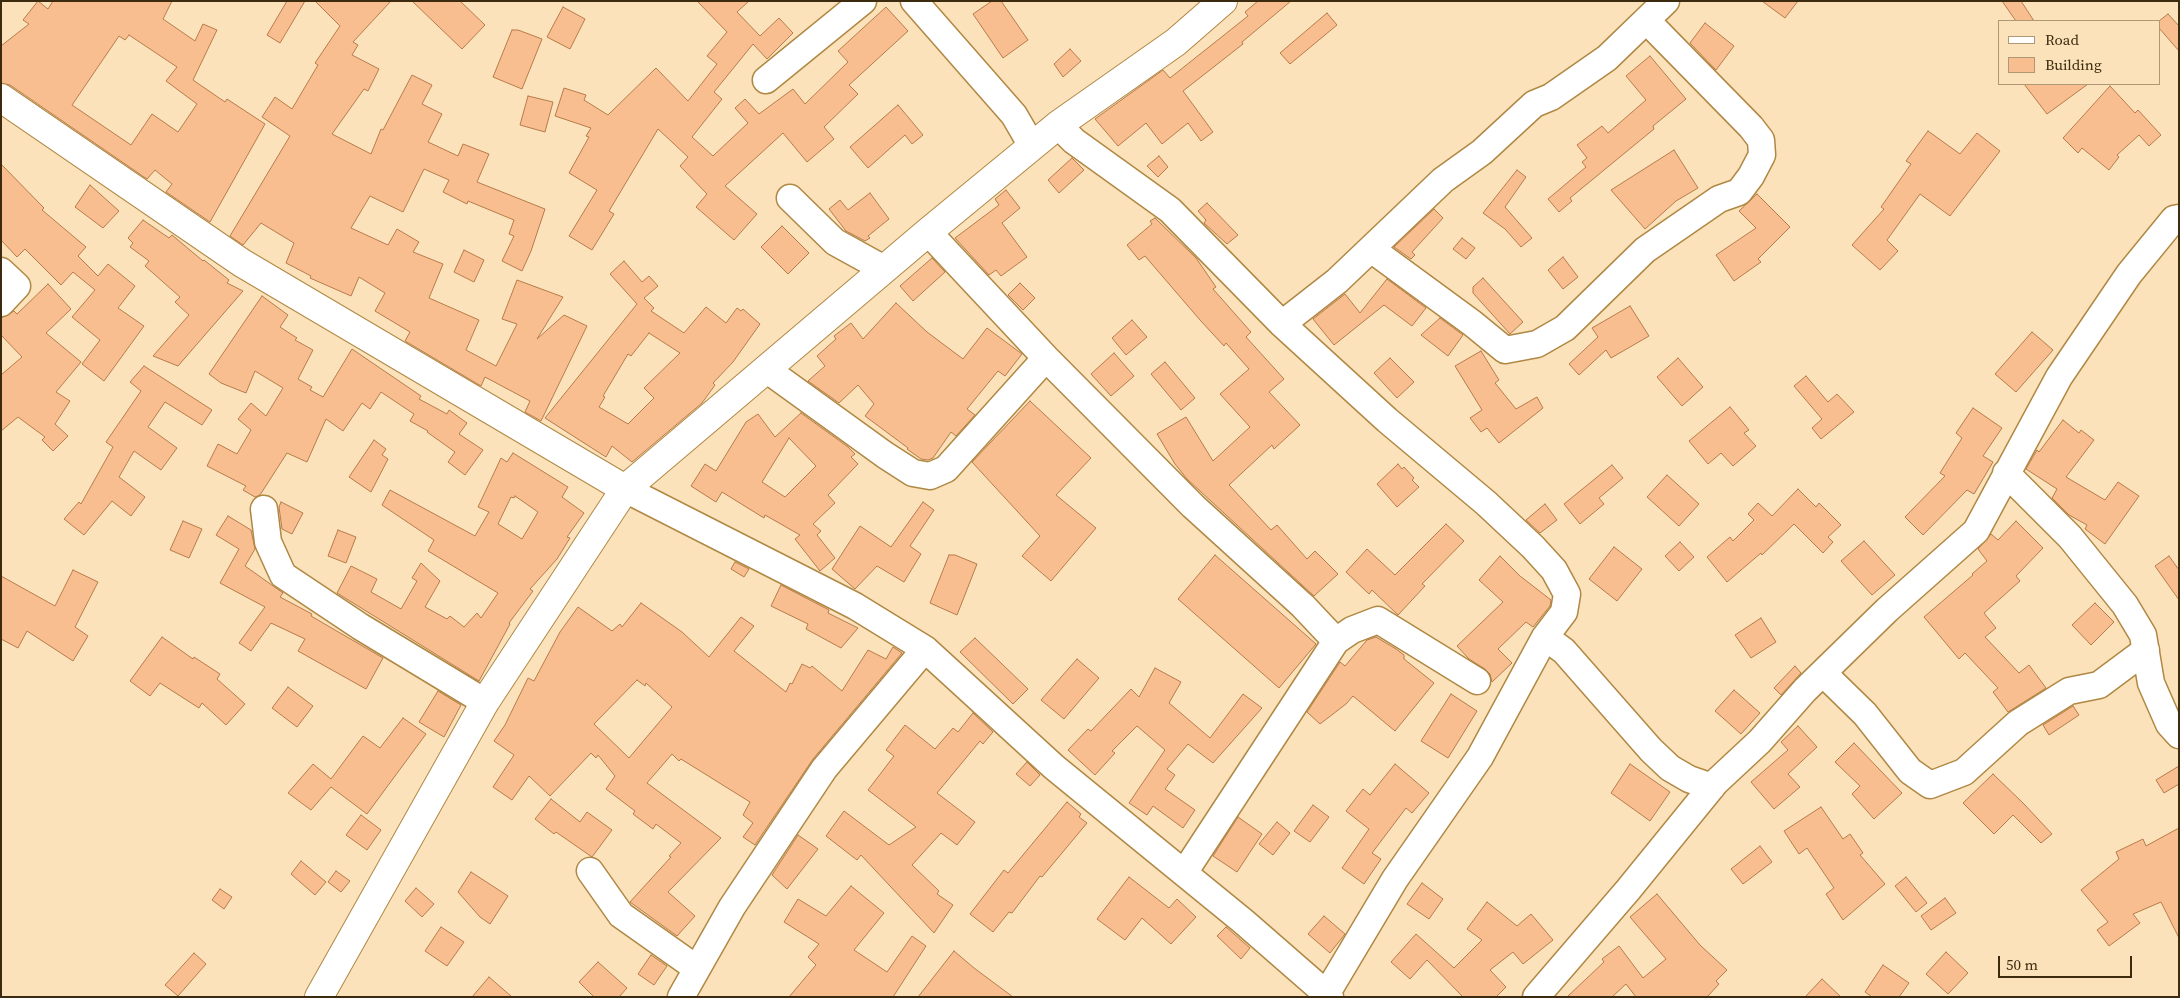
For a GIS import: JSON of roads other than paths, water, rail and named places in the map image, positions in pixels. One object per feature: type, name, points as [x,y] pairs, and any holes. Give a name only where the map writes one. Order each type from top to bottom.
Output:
[{"type":"main road","points":[[319,997],[485,702],[625,489],[1032,146],[1058,125],[1176,42],[1223,1]]},
{"type":"main road","points":[[1,98],[242,263],[625,489]]},
{"type":"street","points":[[766,80],[863,1]]},
{"type":"street","points":[[914,1],[1014,115],[1032,146]]},
{"type":"street","points":[[1282,324],[1336,281],[1443,180],[1482,152],[1534,104],[1551,97],[1607,58],[1666,1]]},
{"type":"street","points":[[1371,249],[1458,312],[1505,350],[1537,344],[1565,328],[1645,250],[1719,199],[1739,192],[1751,176],[1762,155],[1761,140],[1751,127],[1647,21]]},
{"type":"street","points":[[625,489],[855,606],[925,649],[1054,766],[1329,995],[1395,879],[1480,757],[1545,637],[1564,612],[1567,594],[1554,570],[1486,503],[1387,420],[1282,324],[1170,210],[1074,141],[1058,125]]},
{"type":"street","points":[[790,198],[836,242],[884,269]]},
{"type":"street","points":[[1536,997],[1628,890],[1712,787],[1760,741],[1823,673],[1887,610],[1976,531],[2058,377],[2129,274],[2174,219],[2179,218]]},
{"type":"street","points":[[928,232],[1046,358],[1193,506],[1303,606],[1336,641]]},
{"type":"street","points":[[1,271],[17,286],[1,303]]},
{"type":"street","points":[[766,370],[885,456],[913,473],[930,476],[946,469],[996,416],[1046,358]]},
{"type":"street","points":[[2006,473],[2070,538],[2126,605],[2143,634],[2151,683],[2169,724],[2179,734]]},
{"type":"street","points":[[264,509],[268,542],[283,575],[361,627],[485,702]]},
{"type":"street","points":[[1184,873],[1336,641],[1352,630],[1378,620],[1477,681]]},
{"type":"street","points":[[1545,637],[1564,650],[1651,750],[1670,768],[1689,779],[1712,787]]},
{"type":"street","points":[[681,997],[732,907],[824,769],[925,649]]},
{"type":"street","points":[[1823,673],[1865,714],[1910,770],[1930,785],[1964,772],[2018,723],[2069,692],[2099,684],[2146,650]]},
{"type":"street","points":[[590,871],[621,915],[696,968]]}]
